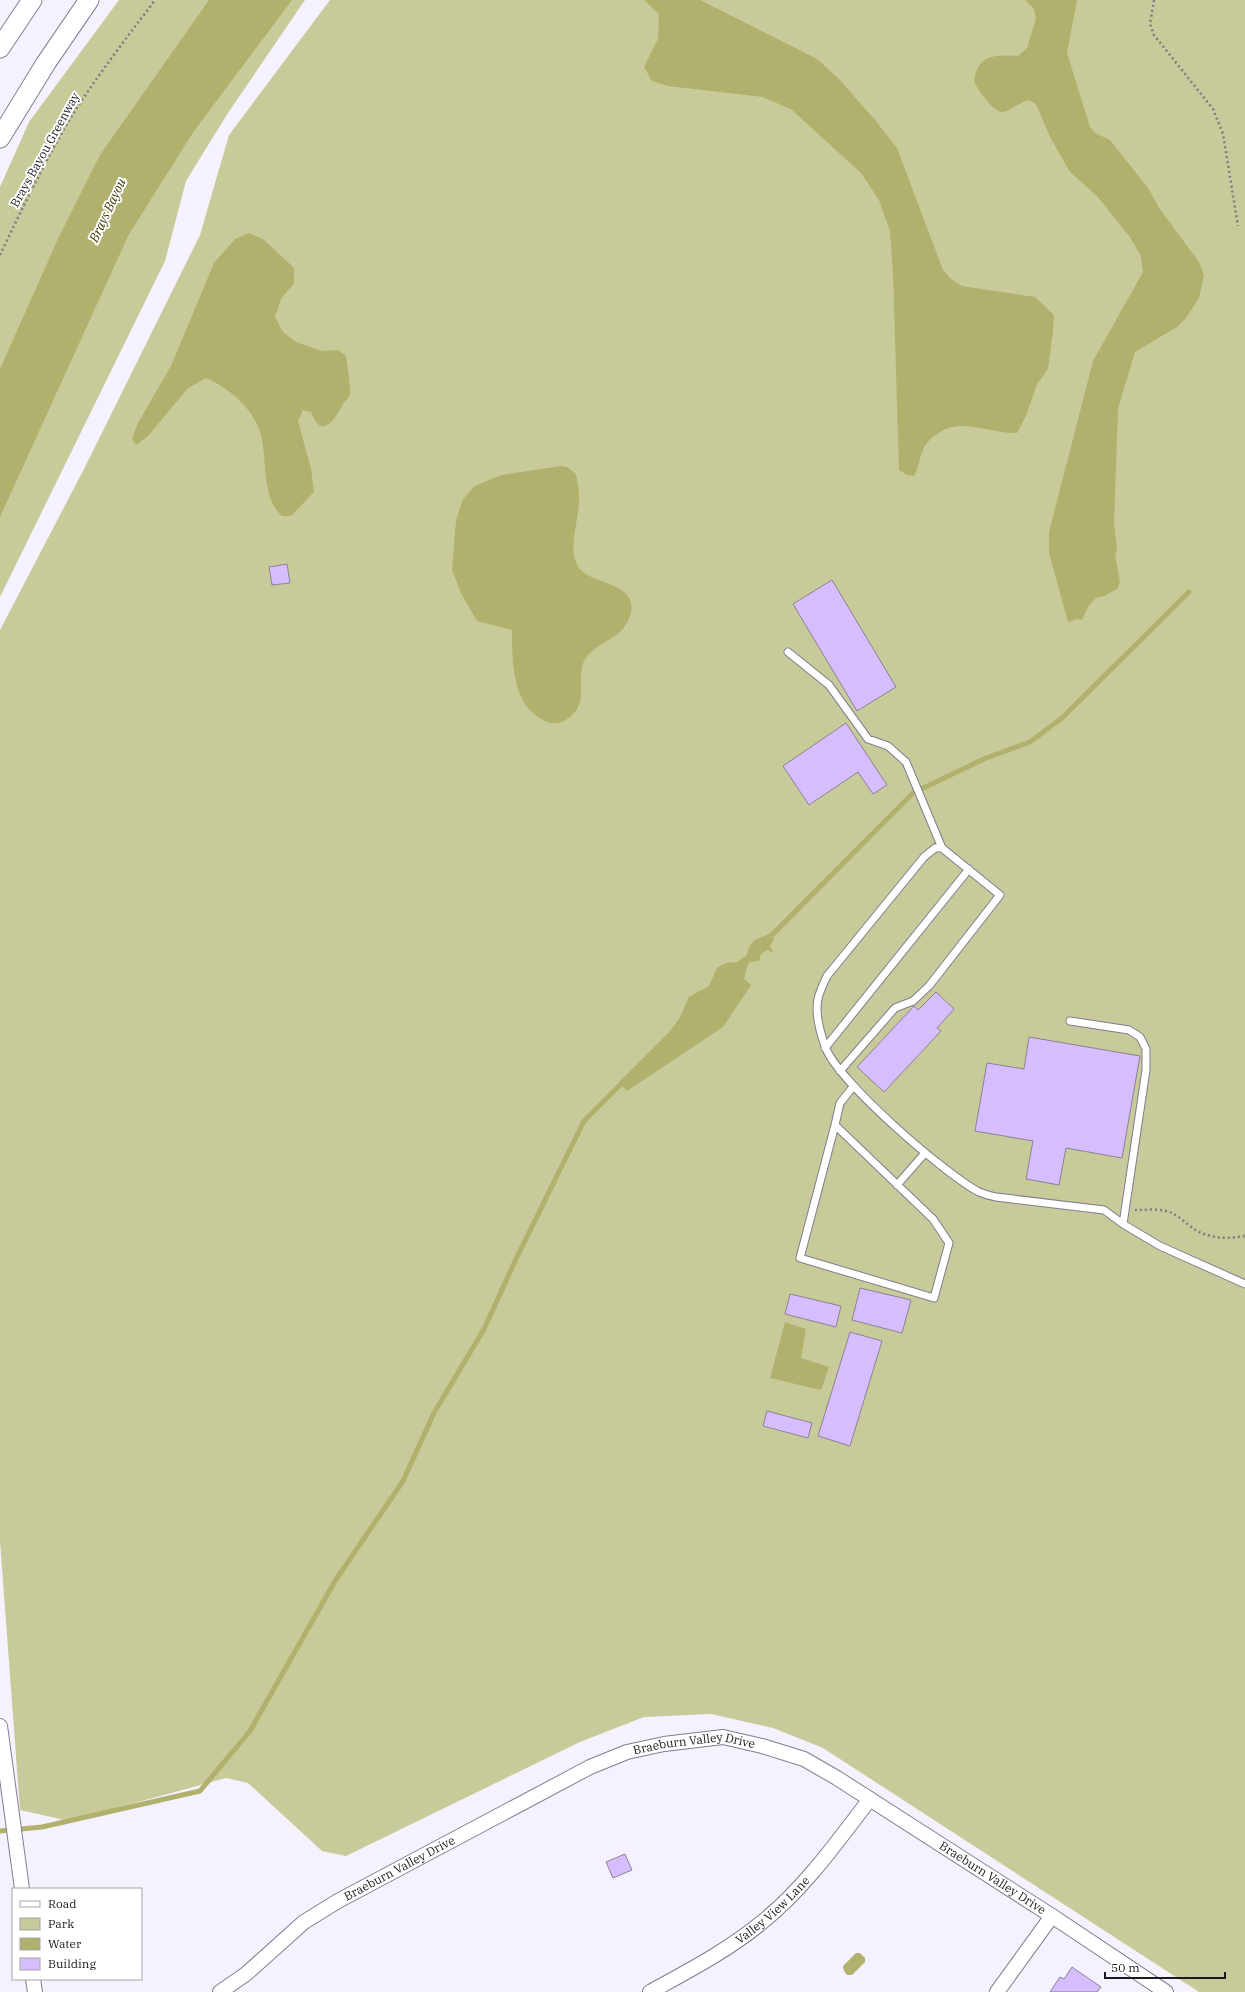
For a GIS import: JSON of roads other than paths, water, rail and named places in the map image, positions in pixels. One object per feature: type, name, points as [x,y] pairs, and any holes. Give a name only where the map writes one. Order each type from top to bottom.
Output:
[{"type":"main road","points":[[0,48],[32,0]]},
{"type":"main road","points":[[0,138],[46,63],[89,0]]},
{"type":"street","points":[[0,1726],[2,1757],[11,1797],[22,1888]]},
{"type":"street","name":"Braeburn Valley Drive","points":[[220,1992],[246,1974],[304,1922],[338,1902],[590,1767],[628,1752],[664,1744],[723,1737],[762,1746],[804,1759],[870,1799],[1052,1916],[1166,1992]]},
{"type":"street","name":"Valley View Lane","points":[[650,1992],[699,1966],[762,1923],[806,1880],[870,1799]]},
{"type":"street","points":[[998,1992],[1052,1916]]},
{"type":"street","points":[[33,1980],[35,1992]]},
{"type":"lane","points":[[788,652],[829,685],[868,739],[888,746],[906,762],[942,848],[1000,896],[929,986],[913,1001],[895,1008],[840,1071]]},
{"type":"lane","points":[[942,848],[935,848],[924,857],[827,976],[818,997],[818,1021],[825,1048],[840,1071],[853,1087],[925,1152],[979,1192],[996,1197],[1104,1210],[1123,1224],[1160,1246],[1245,1284]]},
{"type":"lane","points":[[825,1048],[969,870]]},
{"type":"lane","points":[[1070,1021],[1129,1030],[1140,1037],[1146,1049],[1146,1070],[1123,1224]]},
{"type":"lane","points":[[835,1125],[934,1219],[949,1242],[934,1298],[800,1258],[840,1104],[853,1087]]},
{"type":"lane","points":[[897,1185],[925,1152]]},
{"type":"water","name":"Brays Bayou","points":[[209,0],[292,0],[194,131],[129,234],[0,517],[0,369],[58,239],[100,155]]},
{"type":"water","points":[[644,0],[700,0],[817,59],[839,79],[897,148],[943,270],[951,279],[962,286],[1035,297],[1054,315],[1048,369],[1037,384],[1026,416],[1017,433],[1007,433],[965,426],[956,426],[946,429],[928,441],[914,476],[907,475],[899,470],[893,272],[890,231],[879,200],[861,173],[792,110],[763,97],[668,86],[652,81],[644,67],[658,39],[659,14]]},
{"type":"water","points":[[1025,0],[1077,0],[1067,53],[1090,127],[1095,133],[1110,140],[1148,188],[1159,208],[1199,262],[1204,275],[1199,298],[1186,318],[1177,327],[1135,352],[1118,408],[1114,523],[1117,550],[1115,554],[1120,582],[1117,589],[1104,596],[1096,598],[1089,605],[1082,620],[1077,619],[1068,622],[1049,553],[1049,532],[1093,361],[1143,272],[1141,256],[1130,237],[1097,196],[1070,172],[1050,137],[1036,104],[1029,100],[1022,102],[1006,111],[999,111],[986,100],[974,81],[976,72],[983,61],[995,56],[1018,56],[1027,48],[1036,19],[1034,9]]},
{"type":"water","points":[[249,233],[263,239],[294,268],[294,283],[281,299],[275,317],[283,332],[296,342],[322,351],[338,350],[346,356],[350,394],[336,416],[332,421],[324,426],[315,421],[311,412],[303,410],[298,421],[311,469],[314,492],[291,516],[282,516],[271,500],[266,480],[262,440],[255,420],[242,402],[225,388],[206,378],[188,388],[148,436],[136,445],[132,439],[138,423],[171,366],[214,263],[235,239]]},
{"type":"water","points":[[561,466],[567,467],[576,474],[578,484],[579,501],[574,536],[574,554],[576,562],[580,569],[586,574],[612,585],[627,595],[631,602],[631,612],[628,621],[623,628],[611,639],[597,647],[586,658],[581,671],[580,700],[574,713],[564,721],[553,723],[545,721],[534,714],[526,705],[520,694],[514,669],[512,630],[477,621],[461,593],[452,570],[456,521],[463,499],[475,486],[501,475]]},
{"type":"water","points":[[770,933],[774,939],[770,946],[774,953],[767,950],[761,954],[759,961],[750,962],[744,979],[751,985],[723,1027],[627,1091],[619,1082],[670,1031],[679,1019],[689,997],[709,986],[717,968],[726,963],[737,962],[747,955],[751,944],[755,940]]},
{"type":"water","points":[[785,1322],[806,1329],[801,1358],[829,1367],[821,1390],[770,1378]]},
{"type":"water","points":[[856,1953],[860,1953],[865,1958],[865,1962],[852,1975],[847,1975],[843,1966]]},
{"type":"waterway","points":[[768,939],[913,793],[986,758],[1030,742],[1062,718],[1189,592]]},
{"type":"waterway","points":[[0,1831],[42,1827],[200,1791],[250,1731],[335,1581],[403,1481],[434,1413],[484,1329],[516,1259],[584,1121],[626,1079]]}]
